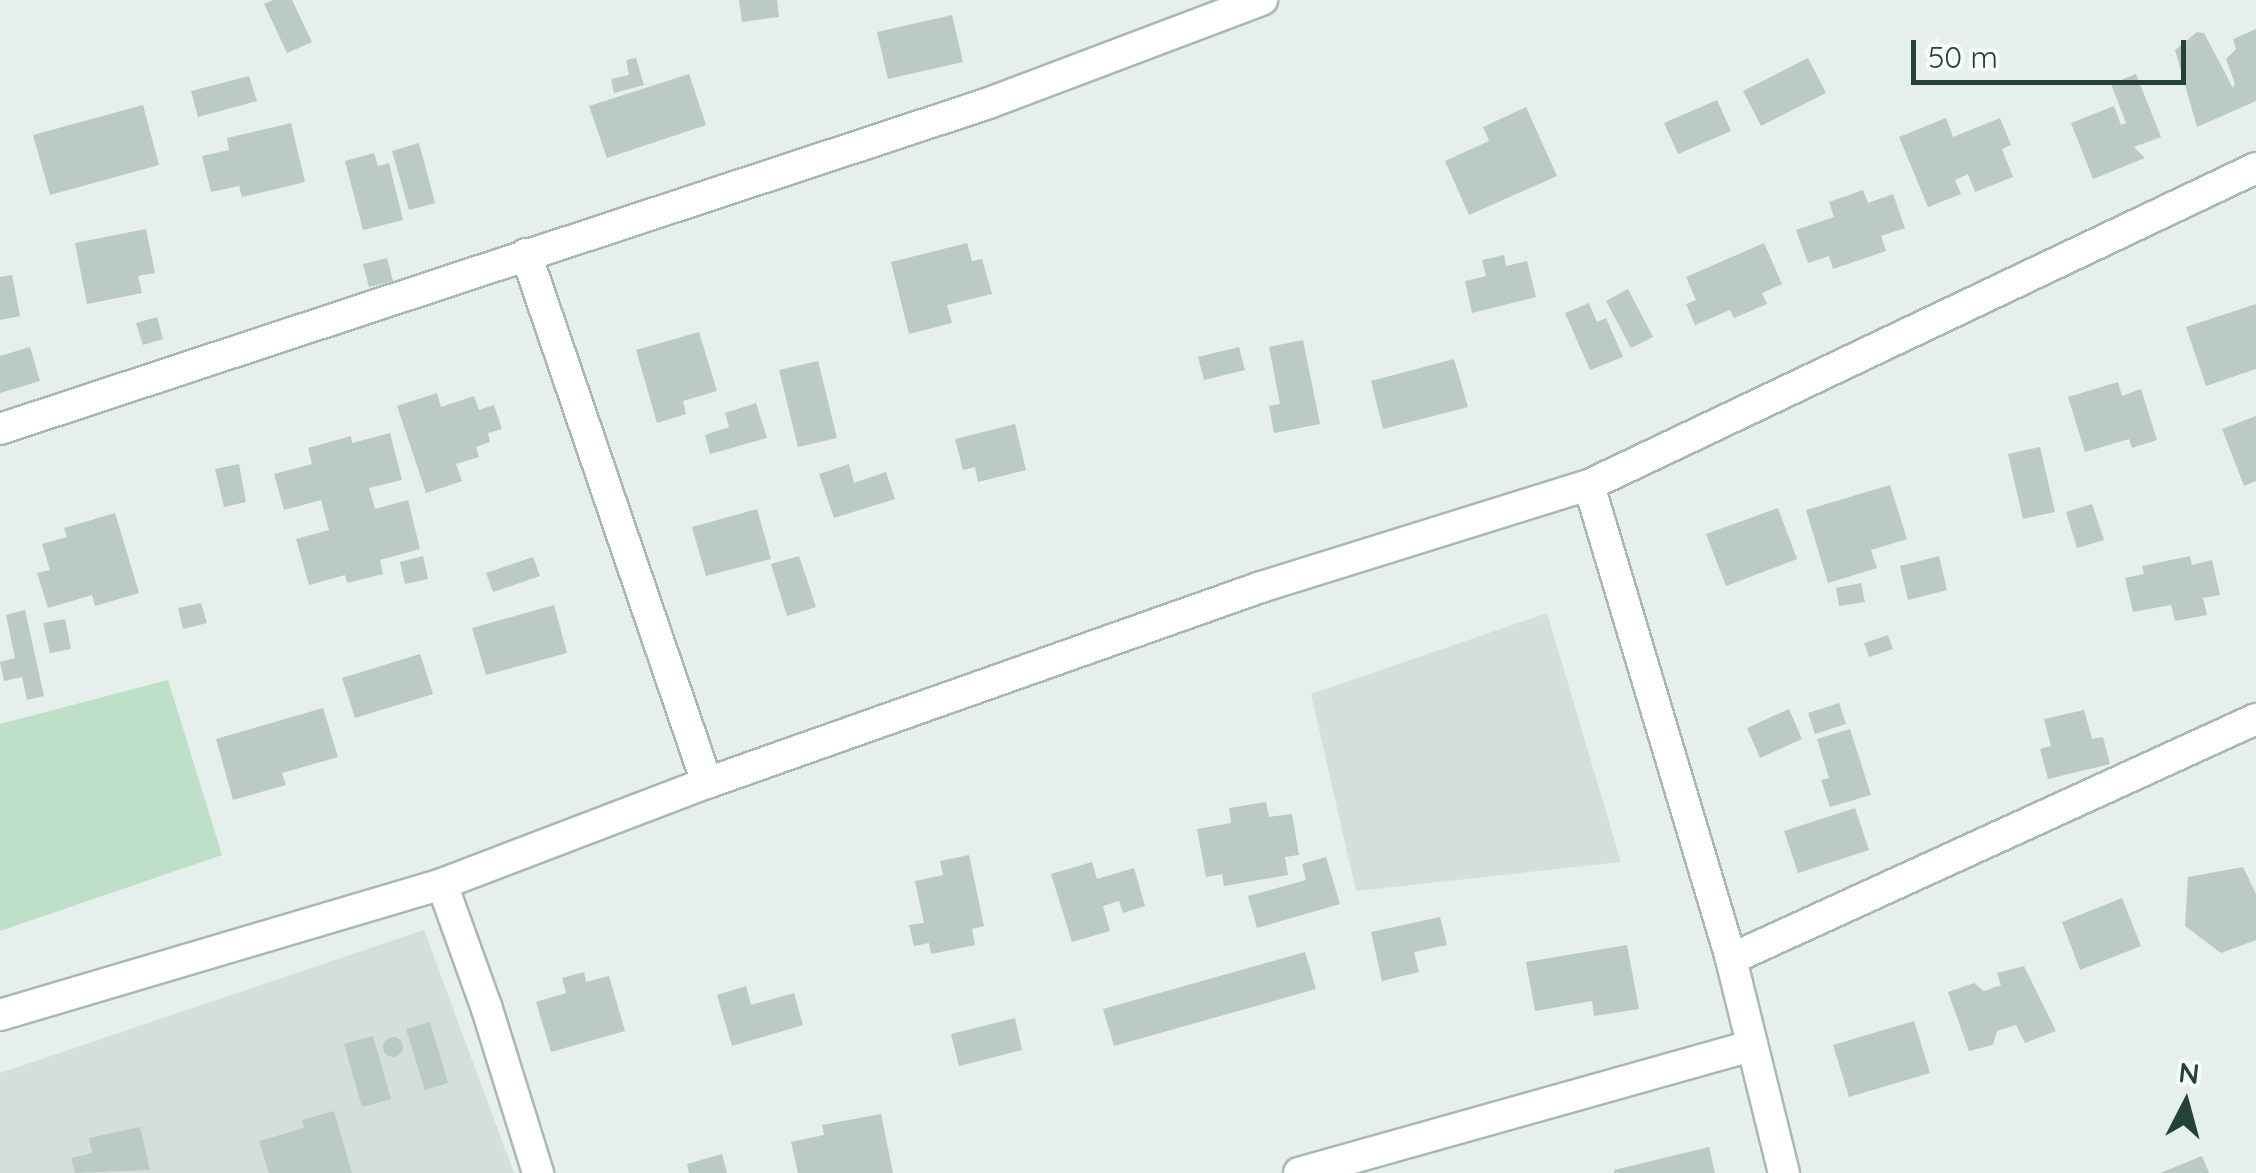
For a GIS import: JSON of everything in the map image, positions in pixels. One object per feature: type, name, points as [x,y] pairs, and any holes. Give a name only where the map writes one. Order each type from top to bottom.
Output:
[{"type":"street","points":[[0,429],[989,103],[1262,0]]},
{"type":"street","points":[[0,1015],[442,884],[707,783],[1261,587],[1589,486],[2256,168]]},
{"type":"street","points":[[526,254],[707,783]]},
{"type":"street","points":[[1589,486],[1731,959],[1784,1173]]},
{"type":"street","points":[[1731,959],[2256,720]]},
{"type":"street","points":[[442,884],[487,1009],[538,1173]]},
{"type":"street","points":[[1299,1173],[1750,1046]]},
{"type":"shaded area","points":[[1547,613],[1621,862],[1356,891],[1311,694]]},
{"type":"shaded area","points":[[424,930],[514,1173],[0,1173],[0,1073]]},
{"type":"green space","points":[[168,680],[222,855],[0,931],[0,724]]},
{"type":"building","points":[[292,0],[312,42],[287,53],[264,4]]},
{"type":"building","points":[[739,0],[777,0],[779,17],[742,22]]},
{"type":"building","points":[[952,15],[963,62],[888,79],[877,32]]},
{"type":"building","points":[[2256,29],[2256,101],[2197,127],[2175,50],[2197,32],[2204,33],[2233,88],[2226,59],[2236,49],[2233,39]]},
{"type":"building","points":[[636,58],[644,85],[614,93],[611,79],[629,75],[626,60]]},
{"type":"building","points":[[1808,58],[1826,93],[1761,126],[1743,91]]},
{"type":"building","points":[[689,74],[706,125],[607,158],[589,106]]},
{"type":"building","points":[[2136,74],[2161,137],[2134,147],[2145,158],[2093,179],[2071,123],[2114,106],[2121,125],[2126,123],[2111,84]]},
{"type":"building","points":[[249,76],[257,101],[198,117],[191,91]]},
{"type":"building","points":[[1717,100],[1731,131],[1678,154],[1664,123]]},
{"type":"building","points":[[143,105],[159,165],[50,195],[33,135]]},
{"type":"building","points":[[1526,107],[1557,176],[1469,215],[1445,161],[1489,141],[1483,127]]},
{"type":"building","points":[[1946,118],[1953,137],[2000,118],[2011,145],[2002,149],[2013,177],[1975,192],[1968,174],[1955,180],[1961,194],[1928,207],[1899,137]]},
{"type":"building","points":[[291,123],[305,182],[242,197],[239,186],[211,192],[202,156],[229,150],[227,138]]},
{"type":"building","points":[[419,143],[435,203],[409,210],[392,151]]},
{"type":"building","points":[[374,153],[378,166],[389,163],[403,220],[363,230],[345,161]]},
{"type":"building","points":[[1863,190],[1868,203],[1893,194],[1905,228],[1881,236],[1886,251],[1833,269],[1829,256],[1808,263],[1796,230],[1834,217],[1829,202]]},
{"type":"building","points":[[146,229],[155,273],[138,276],[142,293],[87,304],[75,243]]},
{"type":"building","points":[[967,243],[972,261],[982,259],[992,294],[947,305],[952,323],[909,334],[891,262]]},
{"type":"building","points":[[1764,243],[1782,284],[1762,293],[1767,304],[1734,318],[1730,310],[1695,325],[1686,304],[1696,300],[1686,277]]},
{"type":"building","points":[[1504,255],[1506,266],[1527,261],[1536,297],[1472,313],[1465,281],[1486,276],[1482,260]]},
{"type":"building","points":[[387,258],[393,281],[369,287],[363,264]]},
{"type":"building","points":[[12,275],[20,316],[0,320],[0,277]]},
{"type":"building","points":[[1628,289],[1653,337],[1631,348],[1606,301]]},
{"type":"building","points":[[1589,303],[1597,322],[1606,318],[1623,357],[1590,370],[1565,313]]},
{"type":"building","points":[[2256,304],[2256,369],[2206,386],[2186,327]]},
{"type":"building","points":[[157,317],[163,339],[143,345],[136,323]]},
{"type":"building","points":[[699,332],[717,391],[683,401],[686,414],[657,423],[636,350]]},
{"type":"building","points":[[1303,340],[1320,424],[1274,433],[1269,406],[1280,404],[1269,347]]},
{"type":"building","points":[[30,347],[40,381],[0,393],[0,356]]},
{"type":"building","points":[[1239,347],[1245,370],[1204,380],[1198,357]]},
{"type":"building","points":[[1454,359],[1468,407],[1383,429],[1371,381]]},
{"type":"building","points":[[818,361],[837,438],[798,447],[779,370]]},
{"type":"building","points":[[2118,382],[2122,396],[2141,389],[2157,440],[2132,448],[2129,439],[2085,452],[2068,397]]},
{"type":"building","points":[[437,393],[441,407],[474,396],[479,410],[494,405],[502,429],[488,433],[490,442],[476,447],[479,457],[456,464],[462,481],[426,493],[397,406]]},
{"type":"building","points":[[756,403],[767,438],[710,454],[705,435],[729,427],[725,413]]},
{"type":"building","points":[[2256,416],[2256,481],[2244,486],[2222,429]]},
{"type":"building","points":[[1015,424],[1026,470],[978,482],[975,467],[963,470],[955,439]]},
{"type":"building","points":[[390,433],[402,480],[369,488],[375,509],[408,500],[420,549],[380,560],[383,574],[347,583],[345,575],[309,585],[296,539],[329,530],[321,500],[284,510],[274,474],[312,464],[308,448],[351,436],[352,443]]},
{"type":"building","points":[[2040,447],[2055,512],[2023,519],[2008,454]]},
{"type":"building","points":[[239,464],[246,502],[224,507],[215,469]]},
{"type":"building","points":[[849,464],[854,483],[886,472],[895,499],[834,518],[819,474]]},
{"type":"building","points":[[1890,485],[1907,539],[1871,550],[1877,568],[1828,583],[1806,510]]},
{"type":"building","points":[[2092,504],[2104,540],[2077,548],[2066,512]]},
{"type":"building","points":[[1778,508],[1797,559],[1726,586],[1706,534]]},
{"type":"building","points":[[757,509],[771,559],[706,576],[692,527]]},
{"type":"building","points":[[115,513],[139,593],[95,606],[92,595],[48,608],[37,573],[50,570],[42,544],[67,537],[64,528]]},
{"type":"building","points":[[423,556],[428,579],[405,584],[400,562]]},
{"type":"building","points":[[799,556],[816,607],[787,616],[771,564]]},
{"type":"building","points":[[1939,556],[1947,590],[1908,600],[1900,566]]},
{"type":"building","points":[[2190,556],[2192,565],[2212,560],[2220,595],[2203,598],[2207,615],[2175,621],[2171,605],[2133,612],[2125,578],[2144,574],[2142,566]]},
{"type":"building","points":[[533,557],[540,576],[493,592],[486,573]]},
{"type":"building","points":[[1861,583],[1865,602],[1839,606],[1836,588]]},
{"type":"building","points":[[201,603],[207,623],[183,629],[178,608]]},
{"type":"building","points":[[554,605],[567,653],[486,675],[472,628]]},
{"type":"building","points":[[25,610],[44,696],[27,700],[22,677],[4,681],[0,662],[15,658],[6,615]]},
{"type":"building","points":[[65,619],[71,649],[50,653],[43,623]]},
{"type":"building","points":[[1888,635],[1893,649],[1869,657],[1864,643]]},
{"type":"building","points":[[420,654],[433,694],[355,718],[342,678]]},
{"type":"building","points":[[1839,703],[1846,724],[1815,734],[1808,713]]},
{"type":"building","points":[[323,708],[338,757],[282,773],[286,785],[233,800],[216,739]]},
{"type":"building","points":[[1789,709],[1802,739],[1760,758],[1747,728]]},
{"type":"building","points":[[2084,710],[2092,739],[2103,737],[2110,764],[2048,779],[2040,749],[2051,746],[2044,719]]},
{"type":"building","points":[[1850,729],[1871,795],[1830,807],[1821,780],[1829,778],[1817,739]]},
{"type":"building","points":[[1266,802],[1269,817],[1292,814],[1299,855],[1285,857],[1288,875],[1224,886],[1222,874],[1206,877],[1197,829],[1231,823],[1229,808]]},
{"type":"building","points":[[1855,808],[1869,850],[1798,873],[1784,831]]},
{"type":"building","points":[[969,855],[984,926],[972,929],[975,945],[931,954],[929,943],[914,946],[909,925],[924,923],[915,881],[943,875],[940,861]]},
{"type":"building","points":[[1326,857],[1340,904],[1257,928],[1248,896],[1306,880],[1302,864]]},
{"type":"building","points":[[1092,862],[1097,879],[1134,868],[1145,906],[1123,913],[1119,901],[1103,906],[1110,931],[1072,942],[1051,874]]},
{"type":"building","points":[[2243,867],[2256,894],[2256,940],[2221,953],[2185,926],[2188,877]]},
{"type":"building","points":[[2122,898],[2141,946],[2080,970],[2062,922]]},
{"type":"building","points":[[1440,917],[1447,945],[1414,952],[1419,972],[1382,981],[1371,932]]},
{"type":"building","points":[[1627,945],[1639,1009],[1594,1016],[1592,1001],[1535,1011],[1526,962]]},
{"type":"building","points":[[1305,952],[1316,989],[1114,1046],[1103,1009]]},
{"type":"building","points":[[2024,966],[2056,1031],[2025,1043],[2016,1025],[1997,1031],[1993,1045],[1969,1051],[1948,992],[1974,983],[1984,991],[2001,985],[1997,973]]},
{"type":"building","points":[[584,972],[586,982],[609,976],[625,1031],[551,1052],[536,1002],[566,993],[562,978]]},
{"type":"building","points":[[746,986],[751,1005],[794,993],[803,1025],[732,1046],[717,995]]},
{"type":"building","points":[[1015,1018],[1022,1050],[959,1066],[951,1034]]},
{"type":"building","points":[[1914,1021],[1930,1073],[1849,1097],[1833,1045]]},
{"type":"building","points":[[430,1022],[448,1083],[425,1090],[406,1029]]},
{"type":"building","points":[[373,1036],[391,1099],[362,1107],[344,1044]]},
{"type":"building","points":[[393,1037],[403,1047],[393,1057],[383,1047]]},
{"type":"building","points":[[334,1111],[352,1173],[269,1173],[259,1141],[304,1128],[302,1120]]},
{"type":"building","points":[[881,1114],[893,1173],[798,1173],[791,1142],[824,1135],[822,1125]]},
{"type":"building","points":[[140,1127],[150,1170],[75,1173],[71,1158],[92,1153],[89,1138]]},
{"type":"building","points":[[1709,1147],[1715,1173],[1614,1173],[1614,1170]]},
{"type":"building","points":[[722,1154],[727,1173],[689,1173],[687,1164]]},
{"type":"building","points":[[2202,1156],[2209,1173],[2160,1173]]}]
